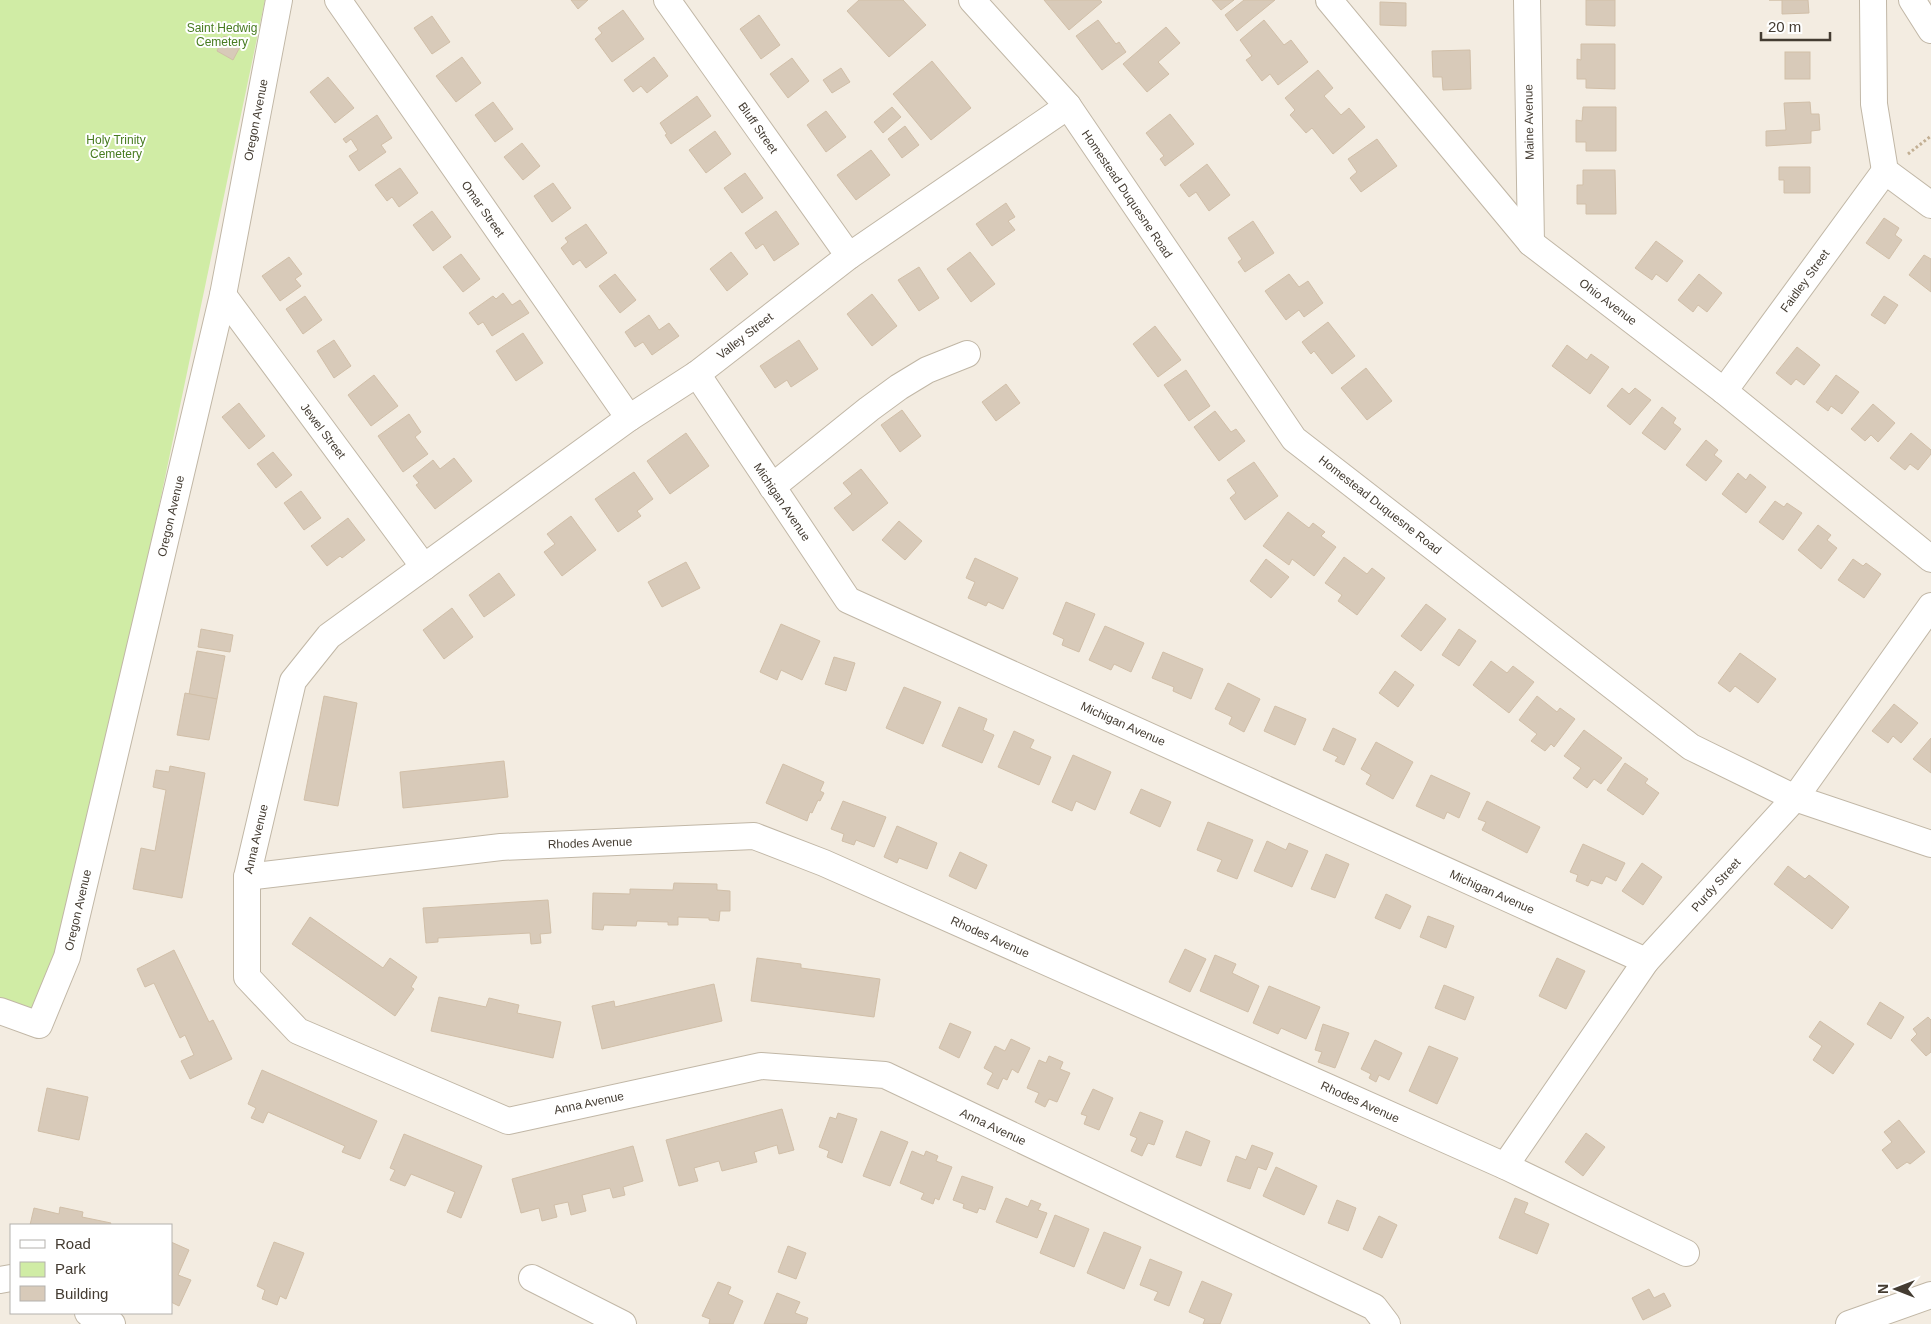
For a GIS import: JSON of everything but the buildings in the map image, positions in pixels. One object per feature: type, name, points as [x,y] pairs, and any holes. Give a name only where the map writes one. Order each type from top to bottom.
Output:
[{"type":"street","name":"Oregon Avenue","points":[[0,1011],[39,1025],[67,957],[223,295],[279,0]]},
{"type":"street","name":"Omar Street","points":[[338,0],[628,418]]},
{"type":"street","name":"Bluff Street","points":[[667,0],[849,256]]},
{"type":"street","name":"Ohio Avenue","points":[[1329,0],[1531,243],[1724,391],[1931,559]]},
{"type":"street","name":"Maine Avenue","points":[[1527,0],[1531,243]]},
{"type":"street","points":[[1873,0],[1874,104],[1885,171],[1931,205]]},
{"type":"street","points":[[1912,0],[1931,30]]},
{"type":"street","name":"Homestead Duquesne Road","points":[[981,3],[1068,106],[1294,439],[1691,747],[1795,798],[1931,844]]},
{"type":"street","name":"Valley Street","points":[[424,567],[628,418],[697,374],[849,256],[1068,106]]},
{"type":"street","name":"Faidley Street","points":[[1724,391],[1885,171]]},
{"type":"street","name":"Jewel Street","points":[[223,295],[424,567]]},
{"type":"street","points":[[772,487],[899,387],[927,370],[967,354]]},
{"type":"street","name":"Michigan Avenue","points":[[697,374],[848,600],[1646,961]]},
{"type":"street","name":"Anna Avenue","points":[[424,567],[330,636],[293,681],[247,877],[247,977],[298,1031],[508,1121],[761,1066],[885,1075],[1374,1307],[1387,1324]]},
{"type":"street","name":"Purdy Street","points":[[1504,1166],[1646,961],[1795,798],[1931,606]]},
{"type":"street","name":"Rhodes Avenue","points":[[247,877],[501,847],[754,836],[833,867],[1504,1166],[1686,1253]]},
{"type":"street","points":[[532,1278],[623,1324]]},
{"type":"street","points":[[1849,1324],[1894,1318],[1931,1296]]},
{"type":"street","points":[[90,1314],[112,1324]]},
{"type":"green space","name":"Holy Trinity Cemetery","points":[[0,0],[265,0],[59,984],[32,1010],[0,999]]},
{"type":"park label","name":"Saint Hedwig Cemetery","points":[[222,35]]}]
